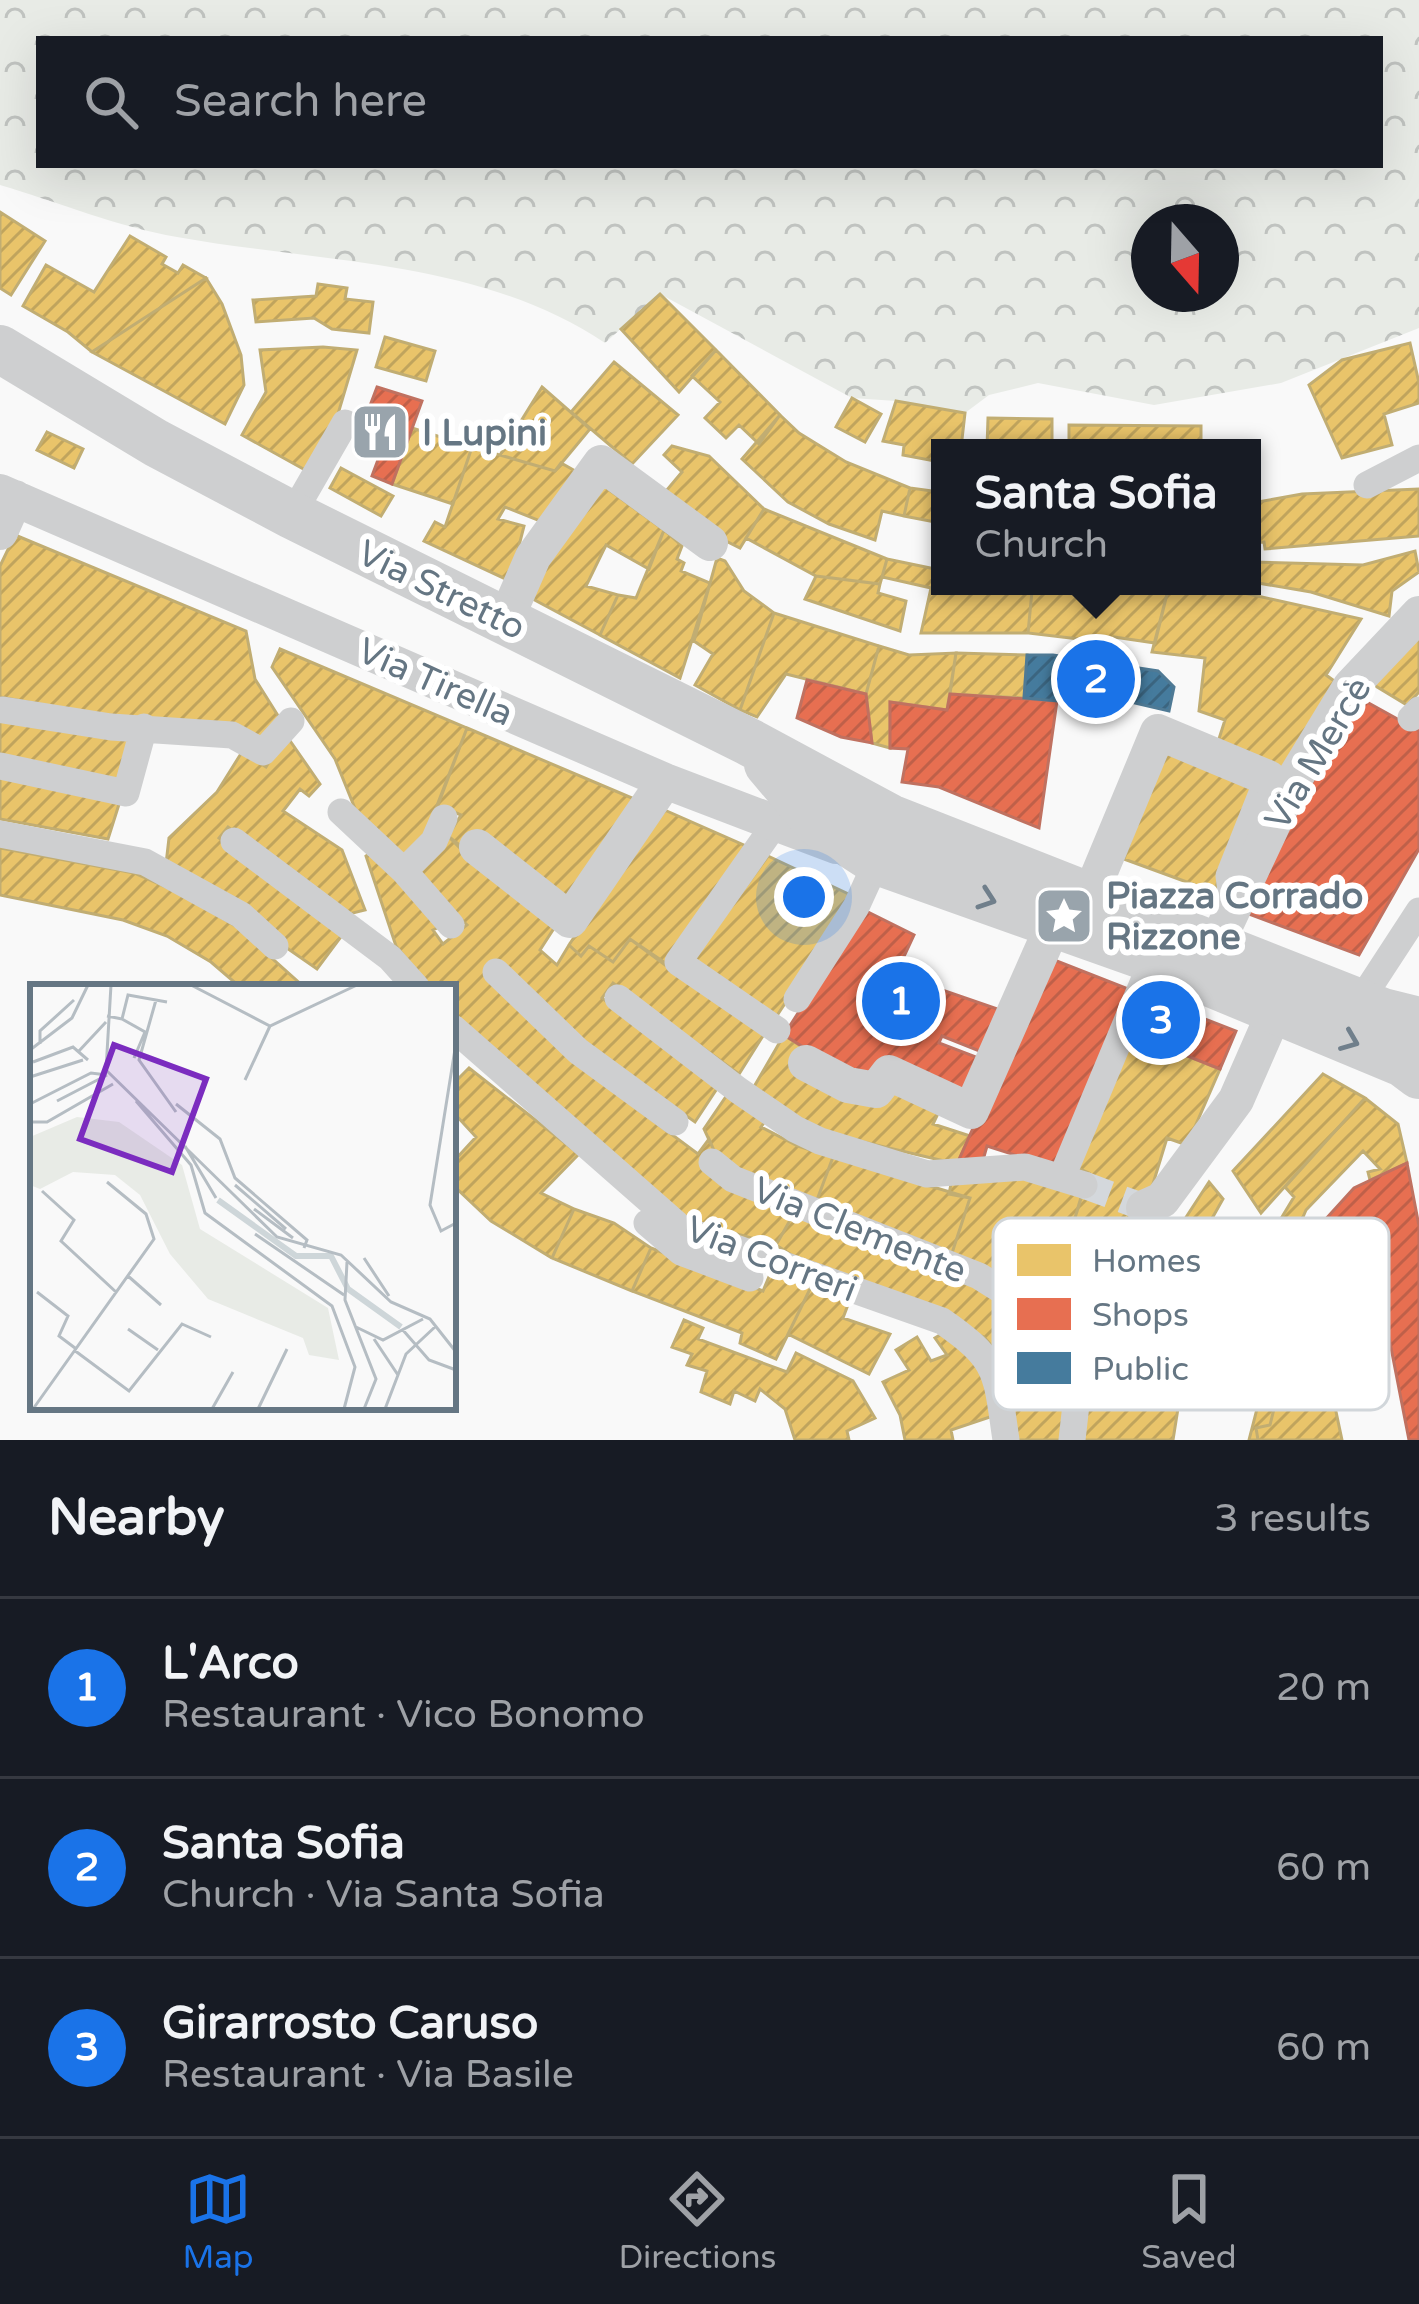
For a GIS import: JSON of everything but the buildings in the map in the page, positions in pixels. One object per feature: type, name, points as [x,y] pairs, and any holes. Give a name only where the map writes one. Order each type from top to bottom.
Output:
[{"type":"street","name":"Via Stretto","points":[[0,349],[156,442],[292,515],[749,742],[883,840]]},
{"type":"street","points":[[292,515],[345,423]]},
{"type":"street","points":[[1367,485],[1419,458]]},
{"type":"street","points":[[506,619],[533,557],[601,463],[710,543]]},
{"type":"street","points":[[0,532],[5,486]]},
{"type":"street","name":"Via Tirella","points":[[5,486],[54,514],[664,781],[796,823]]},
{"type":"street","name":"Via Mercè","points":[[1224,926],[1292,781],[1351,686],[1419,614]]},
{"type":"street","points":[[3,710],[111,727],[232,735],[263,752],[290,721]]},
{"type":"street","points":[[0,766],[126,793],[144,727]]},
{"type":"street","points":[[806,1063],[848,1085],[876,1090],[889,1073],[971,1111],[1158,732],[1268,778],[1229,876],[1224,926]]},
{"type":"street","points":[[749,742],[796,823],[883,840],[1061,924],[1147,976],[1269,1026],[1403,1063],[1419,1075]]},
{"type":"street","points":[[477,847],[571,920],[664,781]]},
{"type":"street","points":[[341,812],[404,871],[451,925]]},
{"type":"street","points":[[404,871],[434,841],[444,818]]},
{"type":"street","points":[[777,1030],[678,962],[796,823]]},
{"type":"street","points":[[0,835],[145,862],[241,915],[275,946]]},
{"type":"street","points":[[797,999],[856,907],[883,840]]},
{"type":"street","points":[[234,841],[390,958],[413,984]]},
{"type":"street","points":[[1359,1003],[1419,910]]},
{"type":"street","points":[[1061,924],[1224,926],[1359,1003],[1419,1021]]},
{"type":"street","points":[[496,972],[578,1052],[675,1122]]},
{"type":"street","points":[[618,998],[738,1090],[795,1130],[820,1141],[927,1174],[1025,1167],[1073,1181],[1147,976]]},
{"type":"street","points":[[1139,1206],[1162,1200],[1236,1100],[1269,1026]]},
{"type":"street","name":"Via Correri","points":[[456,1031],[682,1229],[942,1321],[975,1343],[993,1366]]},
{"type":"street","points":[[595,1156],[584,1169],[681,1252],[750,1278]]},
{"type":"street","name":"Via Clemente","points":[[712,1162],[733,1179],[993,1284]]},
{"type":"street","name":"Via Correri","points":[[1001,1410],[1006,1440]]},
{"type":"street","name":"Via Clemente","points":[[1072,1440],[1073,1410]]},
{"type":"green space","points":[[0,0],[1419,0],[1419,328],[1281,383],[1154,405],[1038,383],[989,395],[965,413],[852,398],[660,294],[605,343],[557,315],[452,279],[155,233],[0,185]]},
{"type":"tunnel","points":[[1084,1185],[1135,1204]]},
{"type":"place","name":"I Lupini","points":[[380,432]]},
{"type":"place","name":"Santa Sofia","points":[[1096,679]]},
{"type":"place","name":"Piazza Corrado Rizzone","points":[[1064,916]]},
{"type":"place","name":"L'Arco","points":[[901,1001]]},
{"type":"place","name":"Girarrosto Caruso","points":[[1161,1020]]}]
